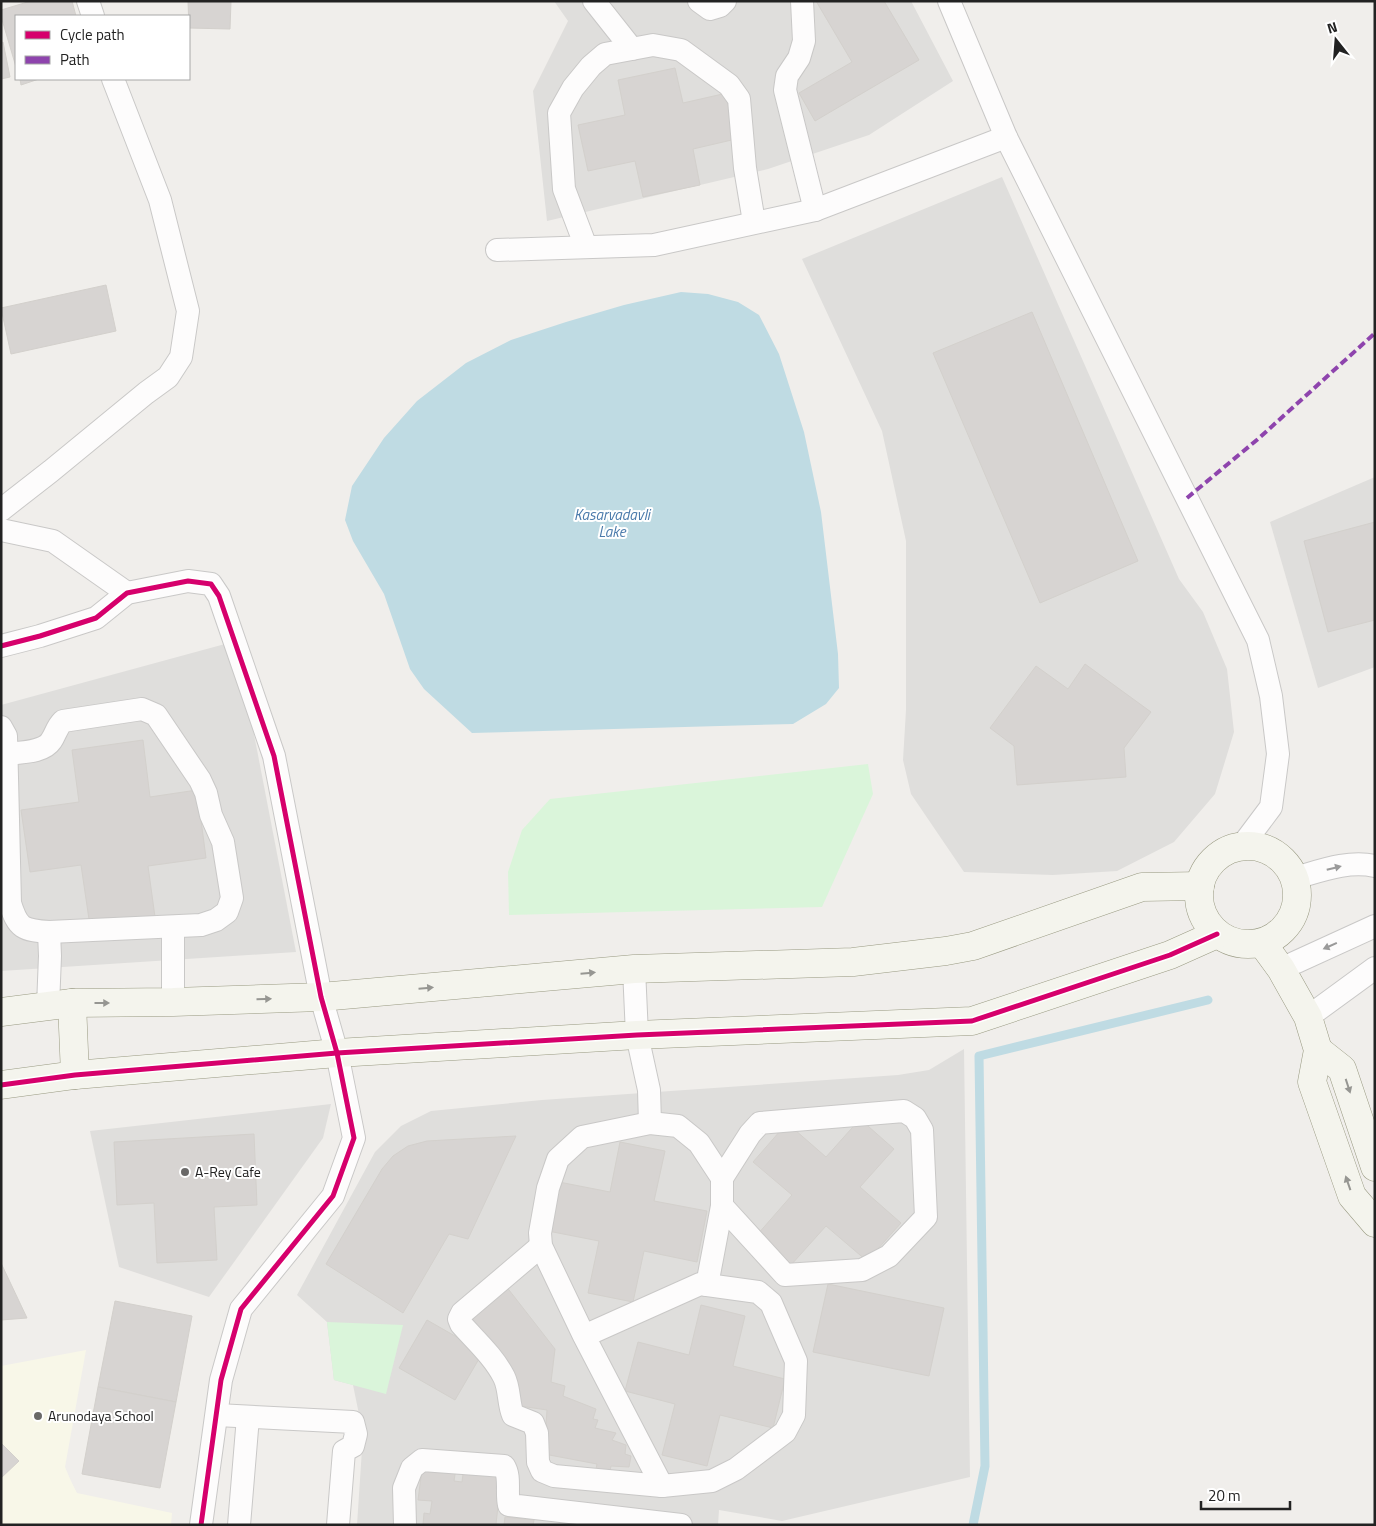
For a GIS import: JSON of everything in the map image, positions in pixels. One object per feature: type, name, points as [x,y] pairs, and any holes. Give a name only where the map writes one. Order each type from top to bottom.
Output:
[{"type":"street","points":[[88,1],[92,15]]},
{"type":"street","points":[[594,1],[632,49]]},
{"type":"street","points":[[699,1],[710,10],[720,6],[725,1]]},
{"type":"street","points":[[802,1],[804,41],[799,58],[788,76],[784,90],[815,210]]},
{"type":"street","points":[[949,1],[1006,137],[1258,640],[1271,696],[1278,754],[1271,806],[1241,847]]},
{"type":"street","points":[[586,247],[564,189],[559,113],[573,88],[591,66],[604,54],[653,45],[681,50],[729,85],[739,99],[745,168],[754,222]]},
{"type":"street","points":[[1,510],[168,377],[182,357],[188,311],[160,200],[113,80]]},
{"type":"street","points":[[496,250],[654,244],[815,210],[1006,137]]},
{"type":"street","points":[[1,530],[53,541],[126,593]]},
{"type":"street","points":[[1,646],[96,618],[126,593],[188,581],[211,584],[219,596],[274,756],[321,997],[337,1053],[354,1138],[333,1196],[241,1310],[221,1380],[201,1525]]},
{"type":"street","points":[[1,726],[6,736],[7,754],[10,903],[15,920],[28,931],[49,932],[200,925],[216,920],[227,912],[232,898],[223,842],[211,815],[206,794],[200,780],[156,715],[142,709],[63,721],[57,726],[51,742],[43,749],[7,754]]},
{"type":"street","points":[[1241,847],[1257,847],[1273,852],[1286,864],[1295,878],[1298,894],[1296,910],[1288,924],[1277,935],[1262,943],[1247,945],[1231,942],[1217,934],[1206,922],[1200,908],[1198,892],[1202,876],[1212,862],[1225,852],[1241,847]]},
{"type":"street","points":[[1295,878],[1342,866],[1364,864],[1375,866]]},
{"type":"street","points":[[1,1012],[60,1004],[321,997],[634,969],[853,962],[973,946],[1142,887],[1200,886]]},
{"type":"street","points":[[1281,969],[1375,926]]},
{"type":"street","points":[[173,927],[174,1002]]},
{"type":"street","points":[[49,932],[50,956],[75,1075]]},
{"type":"street","points":[[1,1085],[75,1075],[337,1053],[637,1035],[972,1021],[1161,958],[1217,934]]},
{"type":"street","points":[[1262,943],[1281,969],[1308,1017],[1318,1050],[1312,1082],[1352,1196],[1371,1212]]},
{"type":"street","points":[[1308,1017],[1375,968]]},
{"type":"street","points":[[634,969],[637,1035],[648,1090],[650,1124]]},
{"type":"street","points":[[1318,1050],[1342,1069],[1375,1167]]},
{"type":"street","points":[[708,1284],[722,1206],[722,1178],[750,1134],[760,1123],[904,1111],[914,1118],[922,1130],[926,1217],[889,1256],[862,1270],[785,1275]]},
{"type":"street","points":[[662,1486],[584,1336],[541,1246],[540,1233],[548,1188],[558,1159],[582,1138],[650,1124],[678,1126],[699,1143],[722,1178]]},
{"type":"street","points":[[722,1206],[785,1275]]},
{"type":"street","points":[[541,1246],[462,1314],[459,1319],[504,1377],[509,1406],[513,1415],[533,1423],[538,1433],[538,1462],[542,1471],[554,1476],[662,1486],[712,1480],[736,1469],[785,1432],[794,1415],[796,1361],[771,1302],[758,1292],[700,1284],[584,1336]]},
{"type":"street","points":[[771,1302],[785,1275]]},
{"type":"street","points":[[217,1415],[353,1422],[356,1434],[353,1446],[344,1451],[338,1525]]},
{"type":"street","points":[[239,1525],[248,1417]]},
{"type":"street","points":[[406,1525],[404,1488],[412,1468],[422,1460],[504,1466],[508,1472],[507,1496],[509,1505],[681,1525]]},
{"type":"shaded area","points":[[554,1],[911,1],[953,81],[869,135],[768,169],[547,221],[533,91],[568,21]]},
{"type":"shaded area","points":[[1002,177],[1179,579],[1203,612],[1227,669],[1234,732],[1215,794],[1174,842],[1117,871],[1053,875],[964,872],[911,794],[903,760],[906,710],[906,541],[882,431],[802,259]]},
{"type":"shaded area","points":[[1375,477],[1375,667],[1318,688],[1270,522]]},
{"type":"shaded area","points":[[236,641],[296,952],[1,971],[1,705]]},
{"type":"shaded area","points":[[964,1049],[970,1477],[782,1521],[719,1510],[718,1525],[357,1525],[363,1434],[353,1385],[334,1380],[327,1322],[297,1295],[375,1152],[401,1126],[431,1111],[542,1100],[898,1075],[929,1070]]},
{"type":"shaded area","points":[[331,1104],[323,1138],[209,1297],[119,1267],[90,1131]]},
{"type":"shaded area","name":"Arunodaya School","points":[[86,1350],[65,1467],[71,1481],[77,1493],[172,1513],[171,1525],[1,1525],[1,1366]]},
{"type":"green space","points":[[868,764],[873,794],[822,907],[509,915],[508,872],[522,830],[550,799]]},
{"type":"green space","points":[[327,1322],[403,1325],[386,1394],[334,1380]]},
{"type":"water","name":"Kasarvadavli Lake","points":[[681,292],[708,294],[738,302],[759,315],[779,354],[804,432],[821,512],[838,654],[839,688],[826,704],[793,724],[472,733],[424,689],[410,669],[384,594],[353,541],[345,520],[352,486],[384,438],[417,401],[466,363],[511,340],[624,305]]},
{"type":"building","points":[[31,1],[72,1],[76,15],[15,15],[15,64],[1,16],[1,10]]},
{"type":"building","points":[[188,1],[231,1],[230,29],[190,28]]},
{"type":"building","points":[[816,1],[884,1],[919,60],[815,121],[799,93],[852,62]]},
{"type":"building","points":[[3,42],[10,77],[1,79],[1,43]]},
{"type":"building","points":[[675,68],[683,103],[727,93],[736,139],[693,149],[700,185],[643,197],[635,161],[588,171],[578,125],[625,115],[618,80]]},
{"type":"building","points":[[20,80],[36,80],[21,85]]},
{"type":"building","points":[[106,285],[116,331],[11,354],[1,308]]},
{"type":"building","points":[[1032,312],[1138,561],[1040,603],[933,353]]},
{"type":"building","points":[[1375,522],[1375,620],[1328,632],[1304,541]]},
{"type":"building","points":[[1085,664],[1151,712],[1124,748],[1126,777],[1017,785],[1014,746],[990,728],[1036,666],[1068,689]]},
{"type":"building","points":[[143,740],[150,797],[197,790],[206,858],[148,866],[155,917],[90,926],[81,865],[30,872],[21,810],[79,802],[72,750]]},
{"type":"building","points":[[860,1119],[894,1149],[860,1187],[901,1223],[867,1261],[826,1226],[791,1265],[757,1235],[792,1195],[753,1162],[787,1123],[826,1157]]},
{"type":"building","name":"A-Rey Cafe","points":[[254,1134],[257,1205],[214,1207],[217,1260],[157,1263],[154,1203],[117,1205],[114,1142]]},
{"type":"building","points":[[516,1136],[468,1239],[449,1234],[403,1313],[326,1264],[382,1169],[393,1156],[408,1146],[427,1141]]},
{"type":"building","points":[[620,1142],[665,1151],[654,1201],[707,1211],[697,1262],[644,1251],[633,1302],[588,1293],[599,1241],[548,1231],[559,1182],[610,1192]]},
{"type":"building","points":[[1,1263],[27,1318],[1,1320]]},
{"type":"building","points":[[502,1281],[555,1349],[551,1382],[565,1386],[563,1396],[596,1409],[593,1419],[598,1420],[595,1428],[616,1433],[612,1440],[626,1445],[625,1454],[631,1456],[629,1467],[611,1466],[609,1476],[595,1474],[597,1464],[544,1454],[547,1410],[513,1405],[463,1316]]},
{"type":"building","points":[[828,1284],[944,1308],[929,1376],[813,1352]]},
{"type":"building","points":[[115,1301],[192,1316],[176,1402],[98,1387]]},
{"type":"building","points":[[701,1305],[745,1316],[733,1366],[785,1379],[773,1428],[720,1415],[707,1466],[662,1455],[675,1404],[625,1391],[638,1342],[689,1355]]},
{"type":"building","points":[[427,1320],[483,1352],[455,1400],[399,1368]]},
{"type":"building","points":[[98,1387],[176,1402],[160,1488],[82,1474]]},
{"type":"building","points":[[1,1443],[19,1461],[1,1478]]},
{"type":"building","points":[[464,1466],[502,1470],[496,1524],[504,1525],[423,1525],[424,1513],[430,1514],[432,1501],[418,1500],[422,1469],[456,1468],[454,1481],[462,1482]]},
{"type":"building","points":[[505,1517],[534,1520],[533,1525],[504,1525]]},
{"type":"waterway","points":[[973,1525],[985,1466],[979,1056],[1208,1000]]},
{"type":"marked path","points":[[1187,498],[1258,439],[1374,334],[1375,331]]},
{"type":"cycle path","points":[[1,646],[96,618],[127,593],[188,581],[211,584],[219,596],[274,756],[321,997],[337,1053],[354,1138],[333,1196],[241,1309],[221,1380],[201,1525]]},
{"type":"cycle path","points":[[1,1085],[75,1075],[337,1053],[637,1035],[972,1021],[1170,955],[1217,934]]},
{"type":"place","name":"A-Rey Cafe","points":[[185,1172]]},
{"type":"place","name":"Arunodaya School","points":[[38,1416]]}]
